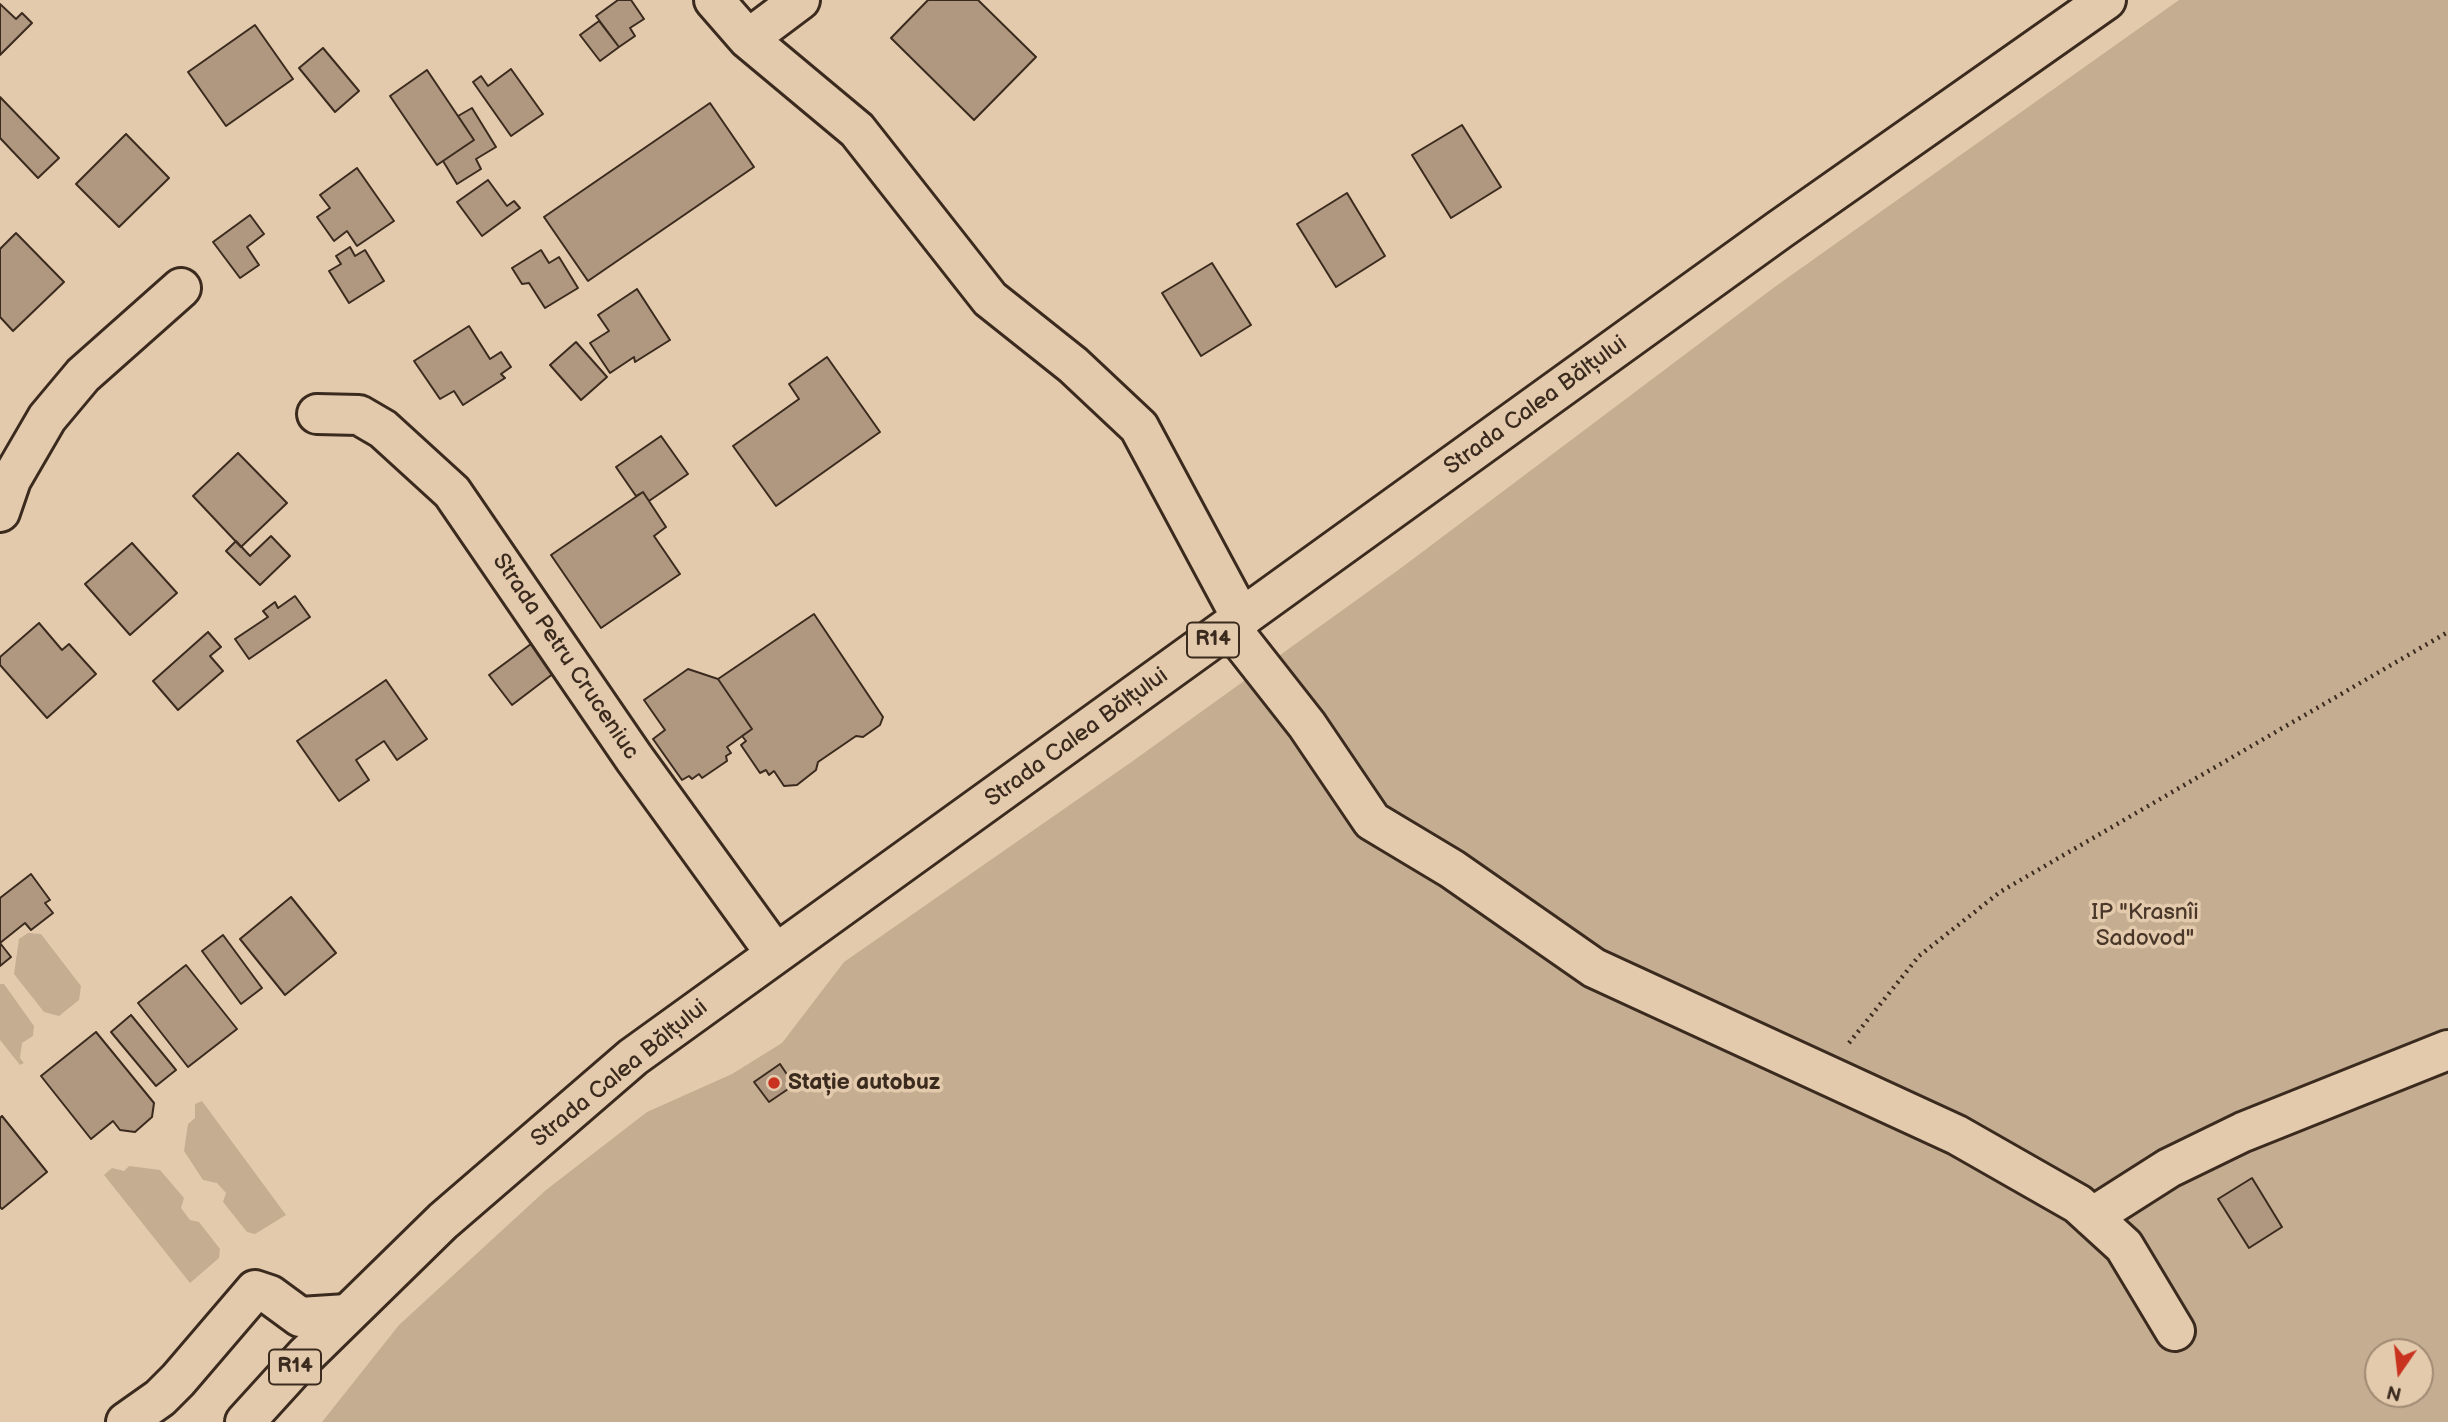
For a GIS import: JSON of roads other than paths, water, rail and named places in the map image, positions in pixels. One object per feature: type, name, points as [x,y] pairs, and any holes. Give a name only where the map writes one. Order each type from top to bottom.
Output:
[{"type":"street","points":[[714,0],[748,39],[857,130],[990,299],[1073,365],[1139,427],[1236,623],[1372,821],[1452,869],[1594,968],[1957,1135],[2078,1204],[2124,1246],[2175,1331]]},
{"type":"street","points":[[748,39],[800,0]]},
{"type":"street","name":"Strada Calea Bălțului","points":[[347,1314],[443,1221],[633,1058],[1779,230],[2106,0]]},
{"type":"street","points":[[0,512],[11,480],[47,418],[83,375],[181,288]]},
{"type":"street","name":"Strada Petru Cruceniuc","points":[[317,414],[359,415],[383,429],[452,492],[634,758],[775,953]]},
{"type":"street","points":[[2092,1217],[2169,1168],[2243,1132],[2448,1050]]},
{"type":"street","points":[[126,1422],[160,1398],[178,1380],[255,1290],[270,1295],[300,1317],[347,1314]]},
{"type":"street","name":"R14","points":[[245,1422],[347,1314]]},
{"type":"street","name":"R14","points":[[280,1422],[315,1379],[347,1314]]},
{"type":"place","name":"Stație autobuz","points":[[774,1083]]},
{"type":"park label","name":"IP \"Krasnîi Sadovod\"","points":[[2145,926]]}]
